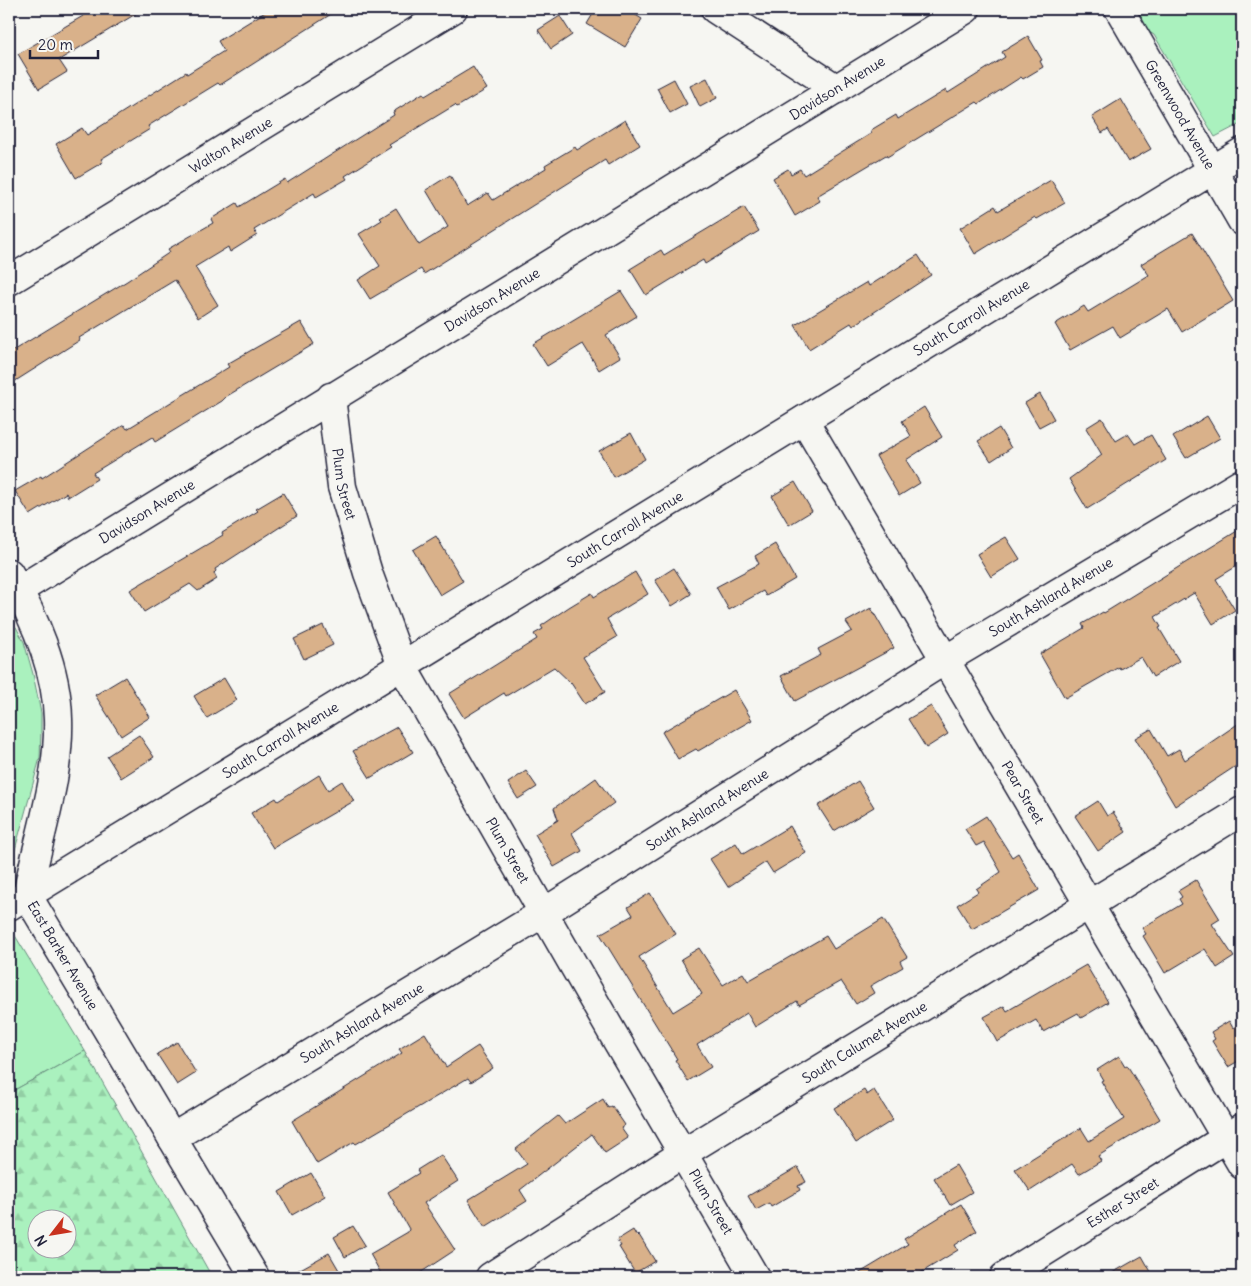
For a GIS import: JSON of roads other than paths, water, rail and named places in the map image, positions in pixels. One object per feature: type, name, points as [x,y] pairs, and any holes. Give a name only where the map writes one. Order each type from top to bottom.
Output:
[{"type":"street","name":"Walton Avenue","points":[[9,281],[453,9]]},
{"type":"street","points":[[715,9],[837,89]]},
{"type":"street","name":"Davidson Avenue","points":[[14,581],[330,397],[966,9]]},
{"type":"street","name":"Greenwood Avenue","points":[[1119,9],[1242,220]]},
{"type":"street","name":"South Carroll Avenue","points":[[18,901],[1242,152]]},
{"type":"street","name":"Plum Street","points":[[330,397],[342,487],[368,574],[402,666],[682,1154],[756,1277]]},
{"type":"street","name":"Pear Street","points":[[804,420],[1088,905],[1234,1133],[1242,1166]]},
{"type":"street","name":"South Ashland Avenue","points":[[172,1138],[543,913],[945,660],[1242,483]]},
{"type":"street","name":"East Barker Avenue","points":[[14,581],[37,630],[54,678],[58,720],[56,763],[18,901],[172,1138],[255,1277]]},
{"type":"street","name":"South Calumet Avenue","points":[[490,1277],[682,1154],[1242,812]]},
{"type":"street","name":"Esther Street","points":[[1004,1277],[1234,1133]]}]
